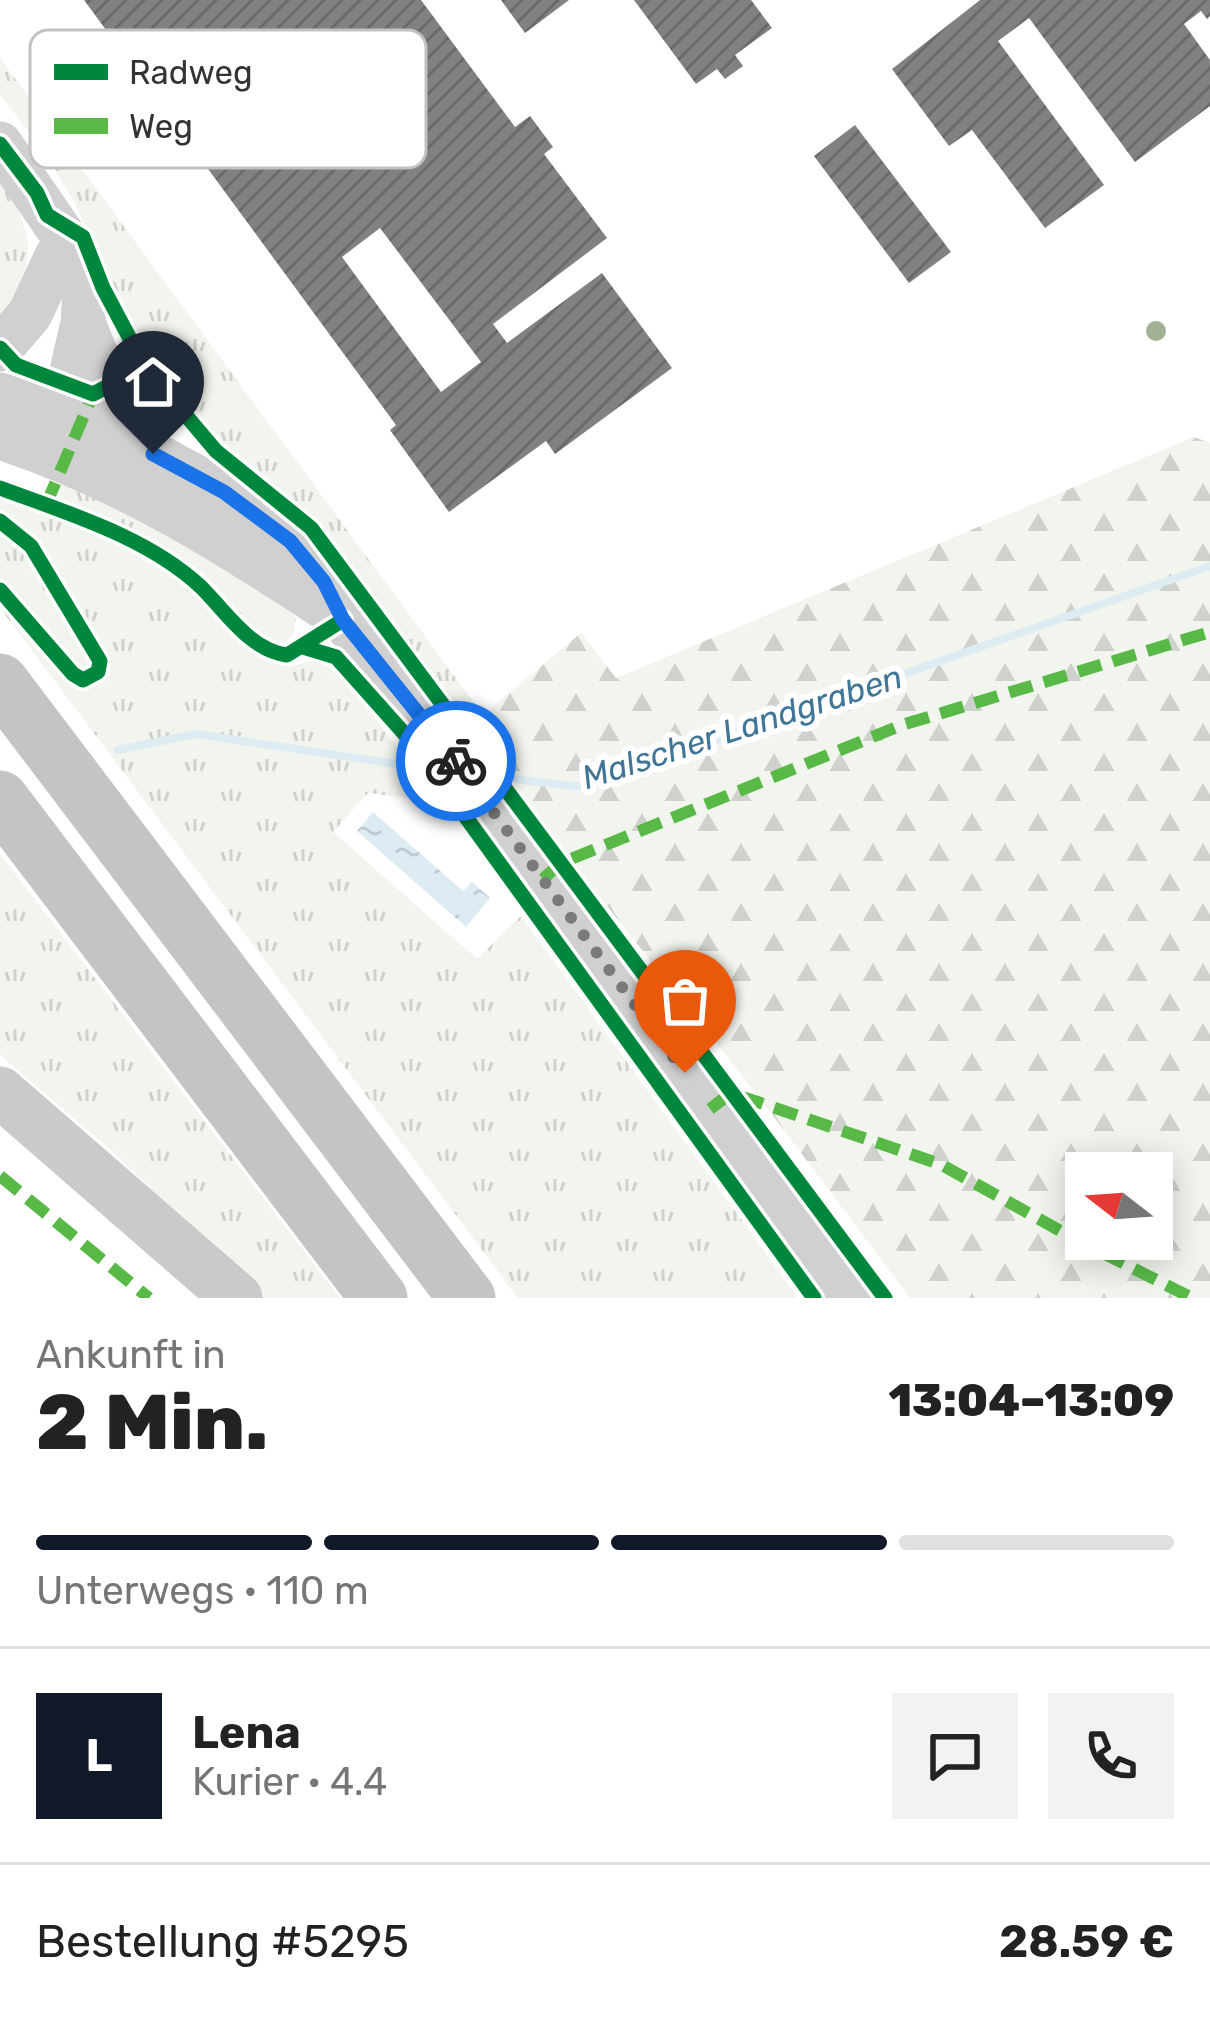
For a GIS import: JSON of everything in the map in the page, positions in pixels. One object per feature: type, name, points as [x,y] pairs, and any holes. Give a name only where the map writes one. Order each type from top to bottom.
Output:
[{"type":"highway","points":[[0,682],[467,1298]]},
{"type":"highway","points":[[0,799],[379,1298]]},
{"type":"main road","points":[[0,145],[37,193],[52,236],[62,290],[25,420]]},
{"type":"main road","points":[[52,236],[78,257],[85,290],[83,323],[109,386],[153,454]]},
{"type":"main road","points":[[0,349],[30,314],[52,236]]},
{"type":"main road","points":[[25,420],[83,323]]},
{"type":"main road","points":[[25,420],[153,454],[224,492],[290,541],[324,582],[343,620],[487,801],[850,1298]]},
{"type":"main road","points":[[25,420],[343,620]]},
{"type":"main road","points":[[0,1092],[237,1298]]},
{"type":"green space","points":[[0,58],[30,99],[30,134],[0,94]]},
{"type":"green space","points":[[54,168],[81,168],[483,715],[473,737],[307,513],[242,468],[160,378],[103,272],[76,205]]},
{"type":"green space","points":[[0,178],[22,219],[28,250],[21,282],[0,323]]},
{"type":"green space","points":[[1194,437],[1210,443],[1210,1298],[910,1298],[765,1105],[473,737],[483,715],[581,633],[616,678]]},
{"type":"green space","points":[[65,479],[285,603],[296,620],[293,634],[286,642],[261,638],[172,559],[60,503]]},
{"type":"green space","points":[[0,499],[72,523],[167,569],[255,654],[289,667],[318,659],[332,663],[440,802],[368,793],[333,832],[477,959],[521,916],[798,1298],[518,1298],[0,608]]},
{"type":"green space","points":[[0,854],[340,1298],[262,1298],[113,1152],[0,1055]]},
{"type":"water","points":[[373,812],[463,891],[472,882],[490,898],[466,927],[357,831]]},
{"type":"building","points":[[84,0],[421,0],[515,127],[530,116],[553,147],[544,154],[607,238],[493,324],[507,343],[602,273],[672,368],[555,454],[546,441],[449,512],[390,430],[396,425],[207,168],[426,168],[426,30],[106,30]],"holes":[[[380,228],[481,362],[441,392],[342,257]]]},
{"type":"building","points":[[501,0],[569,0],[525,33]]},
{"type":"building","points":[[634,0],[751,0],[772,28],[735,55],[743,66],[725,79],[717,69],[696,84]]},
{"type":"building","points":[[980,0],[1210,0],[1207,19],[1201,11],[1184,24],[1210,60],[1210,106],[1135,162],[1029,18],[998,41],[1104,185],[1045,228],[972,130],[949,146],[892,69]]},
{"type":"building","points":[[855,125],[951,252],[909,283],[814,156]]},
{"type":"waterway","name":"Malscher Landgraben","points":[[487,776],[583,787],[1210,566]]},
{"type":"waterway","name":"Malscher Landgraben","points":[[118,750],[196,734],[443,771]]},
{"type":"marked path","points":[[46,505],[93,394]]},
{"type":"marked path","points":[[543,879],[561,863],[902,725],[1210,632]]},
{"type":"marked path","points":[[710,1109],[731,1093],[940,1164],[1192,1298]]},
{"type":"marked path","points":[[0,1176],[149,1298]]},
{"type":"cycle path","points":[[0,144],[37,193],[47,215],[83,237],[103,288],[145,367],[216,451],[311,528],[885,1298]]},
{"type":"cycle path","points":[[0,348],[16,365],[93,394],[145,367]]},
{"type":"cycle path","points":[[0,488],[106,528],[157,554],[201,587],[250,638],[274,652],[287,655],[343,620]]},
{"type":"cycle path","points":[[0,521],[31,546],[100,661],[98,672],[83,680],[73,674],[0,590]]},
{"type":"cycle path","points":[[303,647],[336,657],[410,740],[814,1298]]},
{"type":"way so far","points":[[456,761],[685,1073]]},
{"type":"route","points":[[153,454],[224,492],[290,541],[324,582],[343,620],[456,761]]}]
